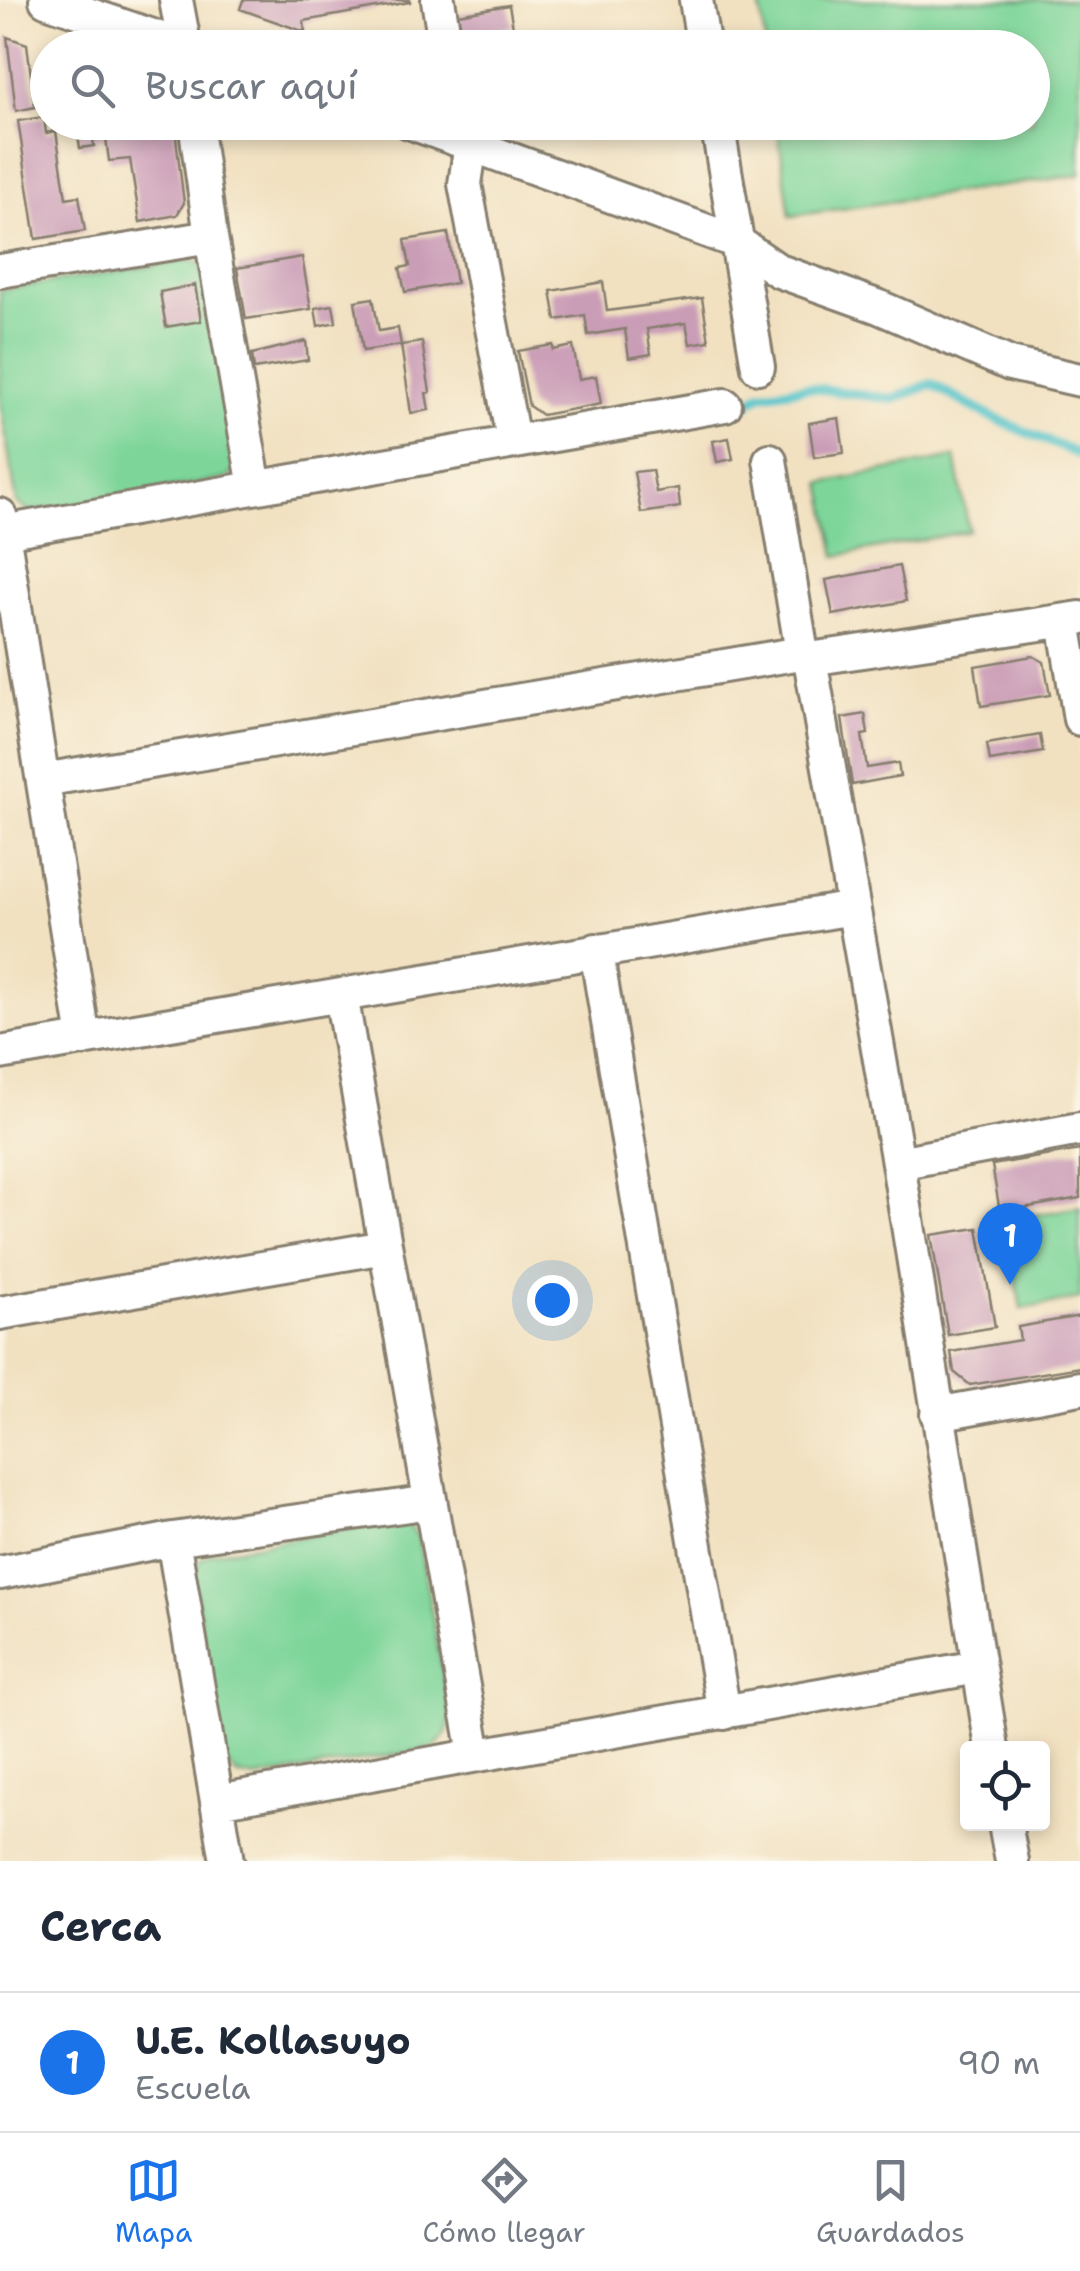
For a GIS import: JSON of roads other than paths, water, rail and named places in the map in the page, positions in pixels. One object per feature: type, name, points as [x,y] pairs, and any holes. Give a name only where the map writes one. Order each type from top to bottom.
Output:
[{"type":"street","points":[[46,0],[135,30]]},
{"type":"street","points":[[176,0],[182,30]]},
{"type":"street","points":[[438,0],[443,30]]},
{"type":"street","points":[[696,0],[701,30]]},
{"type":"street","points":[[198,140],[255,487]]},
{"type":"street","points":[[463,140],[737,242],[779,271],[879,307],[1010,364],[1080,380]]},
{"type":"street","points":[[720,140],[758,367]]},
{"type":"street","points":[[471,143],[465,184],[513,440]]},
{"type":"street","points":[[0,270],[211,237]]},
{"type":"street","points":[[84,1039],[2,524],[255,487],[725,405]]},
{"type":"street","points":[[770,460],[898,1163],[991,1741]]},
{"type":"street","points":[[44,780],[806,656],[1072,620],[1080,719]]},
{"type":"street","points":[[0,1053],[853,908]]},
{"type":"street","points":[[596,950],[724,1712]]},
{"type":"street","points":[[341,996],[476,1754]]},
{"type":"street","points":[[898,1163],[1080,1129]]},
{"type":"street","points":[[0,1313],[384,1247]]},
{"type":"street","points":[[938,1414],[1080,1388]]},
{"type":"street","points":[[0,1573],[172,1539],[430,1502]]},
{"type":"street","points":[[172,1539],[227,1861]]},
{"type":"street","points":[[217,1801],[978,1667]]},
{"type":"street","points":[[1006,1831],[1012,1861]]},
{"type":"waterway","points":[[744,406],[761,394],[807,387],[893,399],[931,384],[991,417],[1080,455]]},
{"type":"place","name":"U.E. Kollasuyo","points":[[1010,1285]]}]
